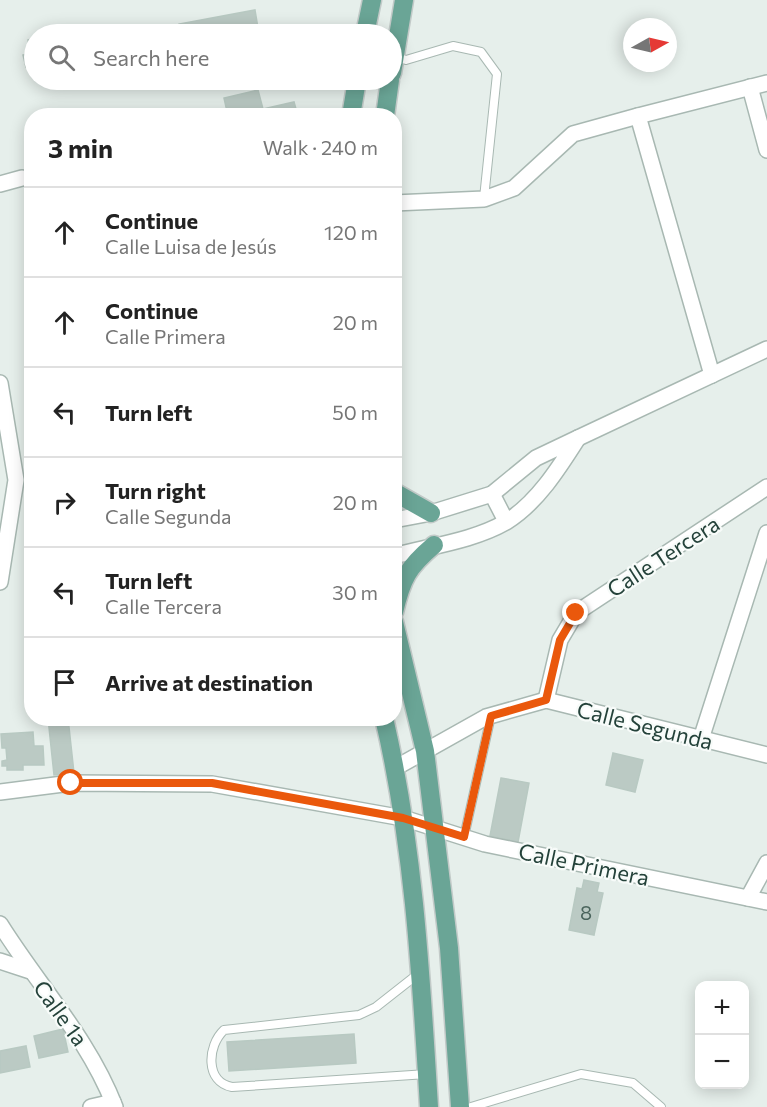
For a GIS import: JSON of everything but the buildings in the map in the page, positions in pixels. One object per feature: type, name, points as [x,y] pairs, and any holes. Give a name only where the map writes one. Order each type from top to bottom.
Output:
[{"type":"main road","points":[[367,24],[372,0]]},
{"type":"main road","points":[[400,24],[404,0]]},
{"type":"main road","points":[[352,108],[355,90]]},
{"type":"main road","points":[[386,108],[389,90]]},
{"type":"main road","points":[[402,497],[431,513]]},
{"type":"main road","points":[[402,583],[413,563],[434,545]]},
{"type":"main road","points":[[402,655],[425,751],[453,999],[460,1107]]},
{"type":"main road","points":[[386,726],[403,818],[421,971],[429,1107]]},
{"type":"main road","points":[[423,1003],[453,999]]},
{"type":"street","points":[[402,203],[484,199],[514,188],[573,134],[767,83]]},
{"type":"street","points":[[750,87],[767,150]]},
{"type":"street","points":[[638,116],[712,375]]},
{"type":"street","points":[[0,184],[22,178]]},
{"type":"street","points":[[402,518],[431,513],[492,495],[536,458],[767,349]]},
{"type":"street","points":[[0,383],[16,480],[0,582]]},
{"type":"street","points":[[402,554],[478,533],[507,521],[551,482],[578,438]]},
{"type":"street","name":"Calle Tercera","points":[[546,700],[560,640],[576,613],[767,487]]},
{"type":"street","points":[[492,495],[507,521]]},
{"type":"street","points":[[701,739],[767,533]]},
{"type":"street","name":"Calle Segunda","points":[[395,768],[491,716],[546,700],[767,755]]},
{"type":"street","name":"Calle Primera","points":[[0,792],[71,783],[212,783],[403,818],[464,837],[767,902]]},
{"type":"street","points":[[748,898],[767,863]]},
{"type":"street","name":"Calle 1a","points":[[0,924],[30,971],[92,1056],[114,1105]]},
{"type":"street","points":[[0,961],[30,971]]},
{"type":"street","points":[[91,1107],[114,1105]]},
{"type":"lane","points":[[402,62],[453,46],[481,52],[497,74],[484,199]]},
{"type":"lane","points":[[464,837],[491,716]]},
{"type":"lane","points":[[421,971],[376,1007],[359,1015],[224,1030],[215,1038],[211,1049],[214,1076],[221,1085],[232,1087],[427,1074]]},
{"type":"lane","points":[[471,1107],[581,1074],[633,1083],[661,1107]]},
{"type":"route","points":[[71,783],[212,783],[403,818],[464,837],[491,716],[546,700],[560,640],[576,613]]}]
